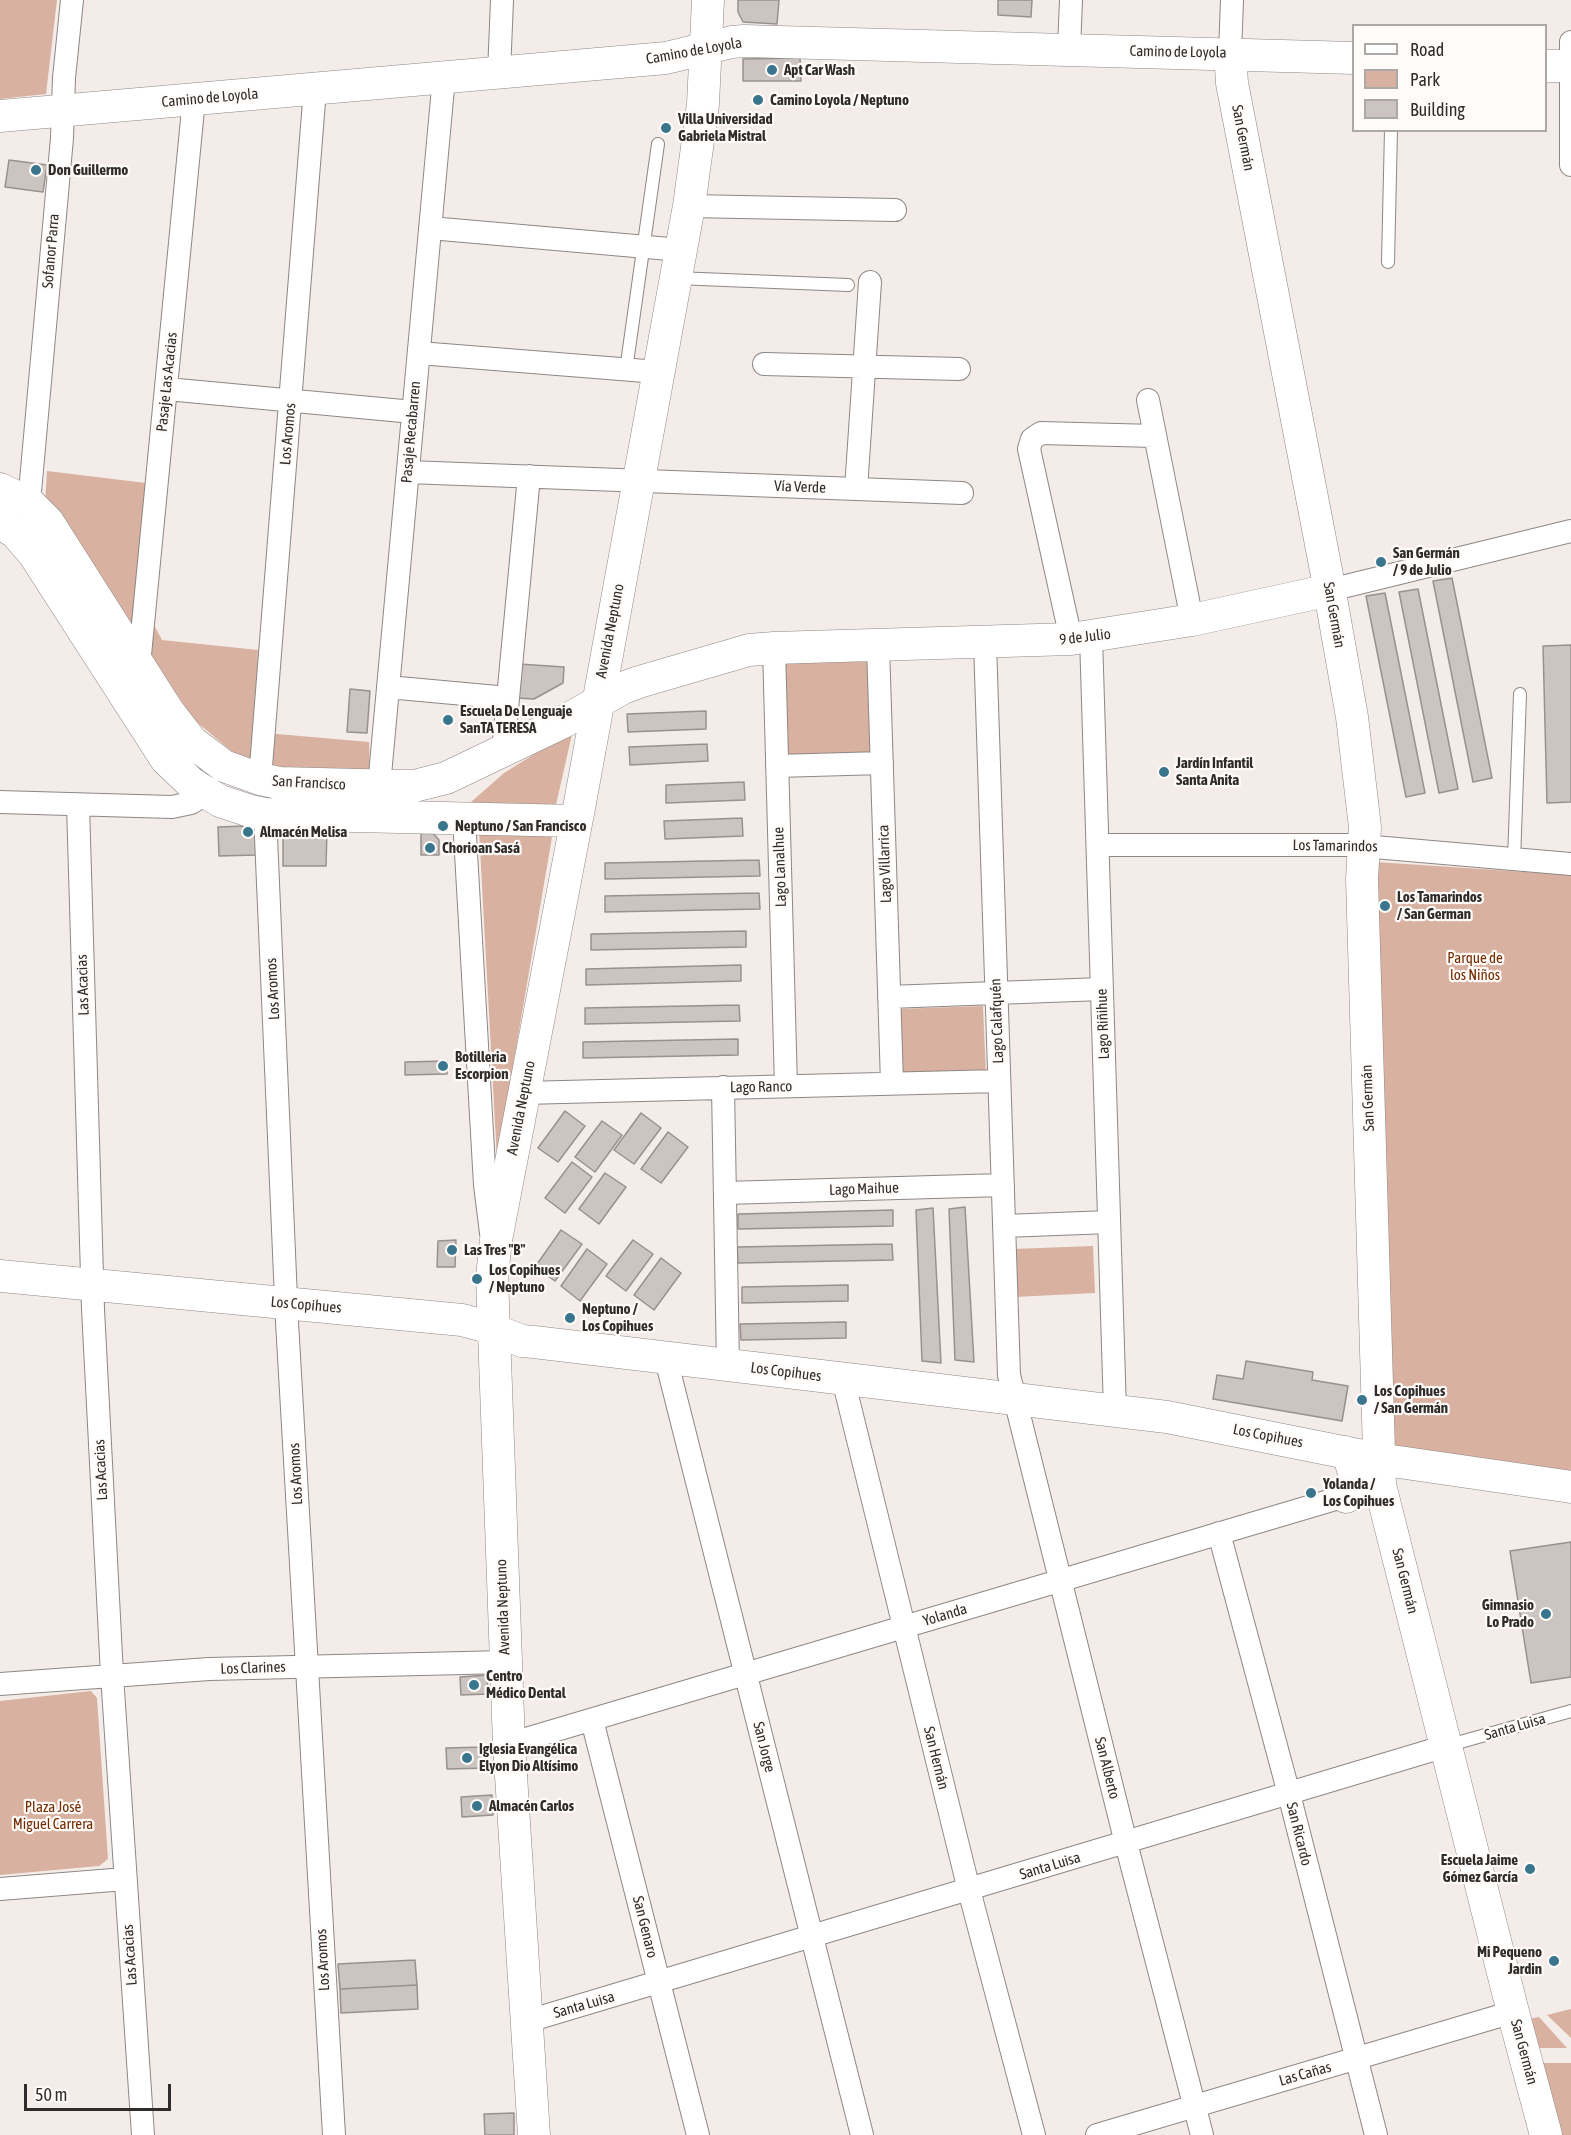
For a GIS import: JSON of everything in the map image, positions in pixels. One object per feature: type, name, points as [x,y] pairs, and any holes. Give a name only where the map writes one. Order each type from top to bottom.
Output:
[{"type":"street","name":"Sofanor Parra","points":[[29,502],[72,0]]},
{"type":"street","points":[[499,73],[502,0]]},
{"type":"street","name":"Avenida Neptuno","points":[[534,2135],[509,1744],[491,1295],[494,1259],[523,1093],[576,821],[689,206],[702,114],[708,0]]},
{"type":"street","points":[[1069,49],[1071,0]]},
{"type":"street","points":[[1230,53],[1232,0]]},
{"type":"street","name":"Camino de Loyola","points":[[0,116],[666,58],[744,41],[1352,58]]},
{"type":"street","points":[[1571,42],[1571,165]]},
{"type":"street","name":"San Germán","points":[[1230,53],[1232,83],[1330,590],[1352,717],[1365,827],[1362,879],[1379,1472],[1513,2012],[1546,2135]]},
{"type":"street","points":[[1547,66],[1571,66]]},
{"type":"street","name":"Pasaje Recabarren","points":[[379,786],[444,77]]},
{"type":"street","name":"Los Aromos","points":[[260,779],[315,89]]},
{"type":"street","name":"Pasaje Las Acacias","points":[[139,665],[194,99]]},
{"type":"street","points":[[689,206],[895,210]]},
{"type":"street","points":[[430,228],[644,247],[679,264]]},
{"type":"street","points":[[856,489],[864,367],[859,284]]},
{"type":"street","points":[[418,353],[658,372]]},
{"type":"street","points":[[764,364],[959,369]]},
{"type":"street","points":[[167,389],[413,412]]},
{"type":"street","points":[[1148,400],[1192,620]]},
{"type":"street","name":"Lago Riñihue","points":[[1115,1411],[1098,845],[1081,638],[1029,449],[1032,440],[1041,433],[1155,436]]},
{"type":"street","name":"Vía Verde","points":[[408,472],[962,493]]},
{"type":"street","points":[[503,751],[529,476]]},
{"type":"street","name":"San Francisco","points":[[0,489],[29,502],[48,522],[179,727],[192,742],[224,766],[260,779],[303,784],[414,786],[446,778],[563,722],[597,703]]},
{"type":"street","name":"San Francisco","points":[[0,523],[16,533],[34,554],[166,759],[185,779],[206,794],[234,807],[265,814],[576,821]]},
{"type":"street","name":"9 de Julio","points":[[597,703],[639,682],[749,650],[1081,638],[1192,620],[1330,590],[1571,531]]},
{"type":"street","name":"Lago Calafquén","points":[[985,643],[1009,1375],[1015,1399]]},
{"type":"street","name":"Lago Villarrica","points":[[878,646],[892,1083]]},
{"type":"street","name":"Lago Lanalhue","points":[[774,648],[786,1086]]},
{"type":"street","points":[[388,687],[508,698]]},
{"type":"street","points":[[777,766],[882,763]]},
{"type":"street","points":[[0,802],[179,807],[206,794]]},
{"type":"street","name":"Las Acacias","points":[[78,805],[92,1285],[112,1675],[143,2135]]},
{"type":"street","name":"Los Aromos","points":[[265,814],[286,1303],[334,2135]]},
{"type":"street","name":"Avenida Neptuno","points":[[464,818],[485,1185],[494,1259]]},
{"type":"street","name":"Los Tamarindos","points":[[1098,845],[1363,846],[1571,864]]},
{"type":"street","points":[[889,997],[1102,989]]},
{"type":"street","name":"Lago Ranco","points":[[523,1093],[999,1081]]},
{"type":"street","points":[[723,1088],[728,1366]]},
{"type":"street","name":"Lago Maihue","points":[[725,1193],[1003,1185]]},
{"type":"street","points":[[1004,1226],[1109,1222]]},
{"type":"street","name":"Los Copihues","points":[[0,1276],[462,1320],[528,1342],[1167,1417],[1345,1452],[1379,1472],[1571,1487]]},
{"type":"street","name":"San Jorge","points":[[666,1359],[862,2135]]},
{"type":"street","name":"San Hernán","points":[[843,1379],[969,1890],[1034,2135]]},
{"type":"street","name":"San Alberto","points":[[1015,1399],[1202,2135]]},
{"type":"street","points":[[1345,1452],[1350,1459],[1354,1474],[1351,1489],[1346,1497]]},
{"type":"street","name":"Yolanda","points":[[509,1744],[1346,1497],[1379,1472]]},
{"type":"street","name":"San Ricardo","points":[[1219,1533],[1289,1794],[1376,2135]]},
{"type":"street","name":"Los Clarines","points":[[0,1684],[112,1675],[306,1666],[506,1662]]},
{"type":"street","name":"San Genaro","points":[[592,1720],[698,2135]]},
{"type":"street","name":"Santa Luisa","points":[[528,2021],[1446,1746]]},
{"type":"street","points":[[0,1889],[125,1879]]},
{"type":"street","name":"Las Cañas","points":[[1098,2135],[1513,2012]]},
{"type":"lane","points":[[1388,262],[1391,132]]},
{"type":"lane","points":[[626,370],[658,144]]},
{"type":"lane","points":[[679,264],[859,284]]},
{"type":"lane","points":[[1514,860],[1520,694]]},
{"type":"lane","name":"Santa Luisa","points":[[1446,1746],[1571,1711]]},
{"type":"green space","points":[[0,0],[57,0],[46,94],[0,99]]},
{"type":"green space","points":[[47,471],[146,483],[140,599],[162,640],[258,650],[254,732],[369,742],[370,770],[282,772],[241,759],[193,719],[67,527],[45,504]]},
{"type":"green space","points":[[779,661],[870,662],[871,757],[782,759]]},
{"type":"green space","points":[[573,730],[555,809],[462,810],[504,773]]},
{"type":"green space","points":[[479,830],[552,837],[497,1160]]},
{"type":"green space","name":"Parque de los Niños","points":[[1376,862],[1571,875],[1571,1478],[1401,1454],[1391,1444]]},
{"type":"green space","points":[[983,1006],[986,1074],[899,1076],[897,1009]]},
{"type":"green space","points":[[1093,1246],[1095,1293],[1015,1297],[1013,1249]]},
{"type":"green space","name":"Plaza José Miguel Carrera","points":[[91,1691],[97,1698],[108,1859],[99,1866],[0,1875],[0,1701]]},
{"type":"green space","points":[[1571,2009],[1571,2038],[1547,2015]]},
{"type":"green space","points":[[1539,2017],[1567,2048],[1536,2048],[1528,2019]]},
{"type":"green space","points":[[1541,2063],[1571,2063],[1571,2135],[1562,2135]]},
{"type":"building","points":[[738,0],[779,0],[777,24],[743,22],[738,12]]},
{"type":"building","points":[[998,0],[1032,0],[1031,17],[998,15]]},
{"type":"building","name":"Apt Car Wash","points":[[800,58],[801,81],[743,81],[743,59]]},
{"type":"building","points":[[9,160],[47,165],[43,192],[5,187]]},
{"type":"building","points":[[1452,578],[1492,778],[1473,782],[1433,581]]},
{"type":"building","points":[[1418,589],[1458,789],[1439,793],[1399,592]]},
{"type":"building","points":[[1385,593],[1425,793],[1406,797],[1366,596]]},
{"type":"building","points":[[1571,645],[1571,802],[1547,803],[1543,646]]},
{"type":"building","points":[[519,664],[564,667],[563,683],[534,699],[517,698]]},
{"type":"building","points":[[350,689],[370,691],[367,733],[347,732]]},
{"type":"building","points":[[706,711],[706,729],[628,732],[627,714]]},
{"type":"building","points":[[707,744],[708,761],[630,765],[629,747]]},
{"type":"building","points":[[744,782],[745,800],[666,803],[666,785]]},
{"type":"building","points":[[742,818],[743,836],[665,839],[664,821]]},
{"type":"building","points":[[245,826],[257,836],[257,855],[219,856],[218,827]]},
{"type":"building","points":[[290,830],[327,830],[326,866],[283,866],[283,838]]},
{"type":"building","name":"Chorioan Sasá","points":[[421,832],[432,832],[439,840],[439,855],[421,855]]},
{"type":"building","points":[[759,860],[760,876],[605,879],[605,863]]},
{"type":"building","points":[[759,893],[760,909],[605,912],[605,896]]},
{"type":"building","points":[[746,931],[746,947],[591,950],[591,934]]},
{"type":"building","points":[[741,965],[741,981],[586,985],[586,969]]},
{"type":"building","points":[[739,1005],[740,1021],[585,1024],[585,1008]]},
{"type":"building","points":[[738,1039],[738,1055],[583,1058],[583,1042]]},
{"type":"building","points":[[447,1061],[447,1074],[405,1075],[405,1062]]},
{"type":"building","points":[[565,1111],[585,1126],[558,1162],[538,1148]]},
{"type":"building","points":[[641,1113],[661,1128],[634,1164],[614,1150]]},
{"type":"building","points":[[602,1121],[622,1135],[595,1172],[575,1157]]},
{"type":"building","points":[[668,1132],[688,1147],[661,1183],[641,1169]]},
{"type":"building","points":[[572,1162],[592,1177],[565,1213],[545,1198]]},
{"type":"building","points":[[605,1173],[626,1187],[599,1224],[579,1209]]},
{"type":"building","points":[[965,1207],[974,1362],[955,1360],[949,1209]]},
{"type":"building","points":[[933,1208],[941,1363],[922,1361],[916,1210]]},
{"type":"building","points":[[893,1210],[893,1226],[738,1229],[738,1214]]},
{"type":"building","points":[[561,1230],[582,1244],[555,1281],[535,1267]]},
{"type":"building","points":[[456,1240],[455,1267],[437,1267],[438,1241]]},
{"type":"building","points":[[633,1240],[653,1254],[626,1291],[606,1276]]},
{"type":"building","points":[[892,1244],[893,1260],[738,1263],[737,1247]]},
{"type":"building","points":[[587,1249],[607,1264],[580,1301],[561,1286]]},
{"type":"building","points":[[661,1258],[681,1273],[654,1310],[634,1295]]},
{"type":"building","points":[[848,1285],[848,1301],[742,1303],[742,1287]]},
{"type":"building","points":[[846,1322],[846,1338],[741,1340],[740,1324]]},
{"type":"building","points":[[1246,1361],[1313,1372],[1312,1380],[1348,1386],[1342,1421],[1213,1399],[1217,1375],[1243,1379]]},
{"type":"building","name":"Gimnasio Lo Prado","points":[[1571,1542],[1571,1677],[1531,1683],[1510,1551]]},
{"type":"building","name":"Centro Médico Dental","points":[[487,1675],[488,1694],[461,1695],[460,1677]]},
{"type":"building","name":"Iglesia Evangélica Elyon Dio Altísimo","points":[[486,1747],[487,1768],[447,1769],[446,1748]]},
{"type":"building","name":"Almacén Carlos","points":[[492,1795],[493,1815],[462,1817],[461,1797]]},
{"type":"building","points":[[415,1960],[417,1985],[340,1989],[338,1964]]},
{"type":"building","points":[[417,1985],[418,2009],[341,2013],[340,1989]]},
{"type":"building","points":[[514,2113],[514,2135],[485,2135],[484,2114]]},
{"type":"place","name":"Apt Car Wash","points":[[772,70]]},
{"type":"place","name":"Camino Loyola / Neptuno","points":[[758,100]]},
{"type":"place","name":"Villa Universidad Gabriela Mistral","points":[[666,128]]},
{"type":"place","name":"Don Guillermo","points":[[36,170]]},
{"type":"place","name":"San Germán / 9 de Julio","points":[[1381,562]]},
{"type":"place","name":"Escuela De Lenguaje SanTA TERESA","points":[[448,720]]},
{"type":"place","name":"Jardín Infantil Santa Anita","points":[[1164,772]]},
{"type":"place","name":"Neptuno / San Francisco","points":[[443,826]]},
{"type":"place","name":"Almacén Melisa","points":[[248,832]]},
{"type":"place","name":"Chorioan Sasá","points":[[430,848]]},
{"type":"place","name":"Los Tamarindos / San German","points":[[1385,906]]},
{"type":"place","name":"Botilleria Escorpion","points":[[443,1066]]},
{"type":"place","name":"Las Tres \"B\"","points":[[452,1250]]},
{"type":"place","name":"Los Copihues / Neptuno","points":[[477,1279]]},
{"type":"place","name":"Neptuno / Los Copihues","points":[[570,1318]]},
{"type":"place","name":"Los Copihues / San Germán","points":[[1362,1400]]},
{"type":"place","name":"Yolanda / Los Copihues","points":[[1311,1493]]},
{"type":"place","name":"Gimnasio Lo Prado","points":[[1546,1614]]},
{"type":"place","name":"Centro Médico Dental","points":[[474,1685]]},
{"type":"place","name":"Iglesia Evangélica Elyon Dio Altísimo","points":[[467,1758]]},
{"type":"place","name":"Almacén Carlos","points":[[477,1806]]},
{"type":"place","name":"Escuela Jaime Gómez García","points":[[1530,1869]]},
{"type":"place","name":"Mi Pequeno Jardin","points":[[1554,1961]]}]
